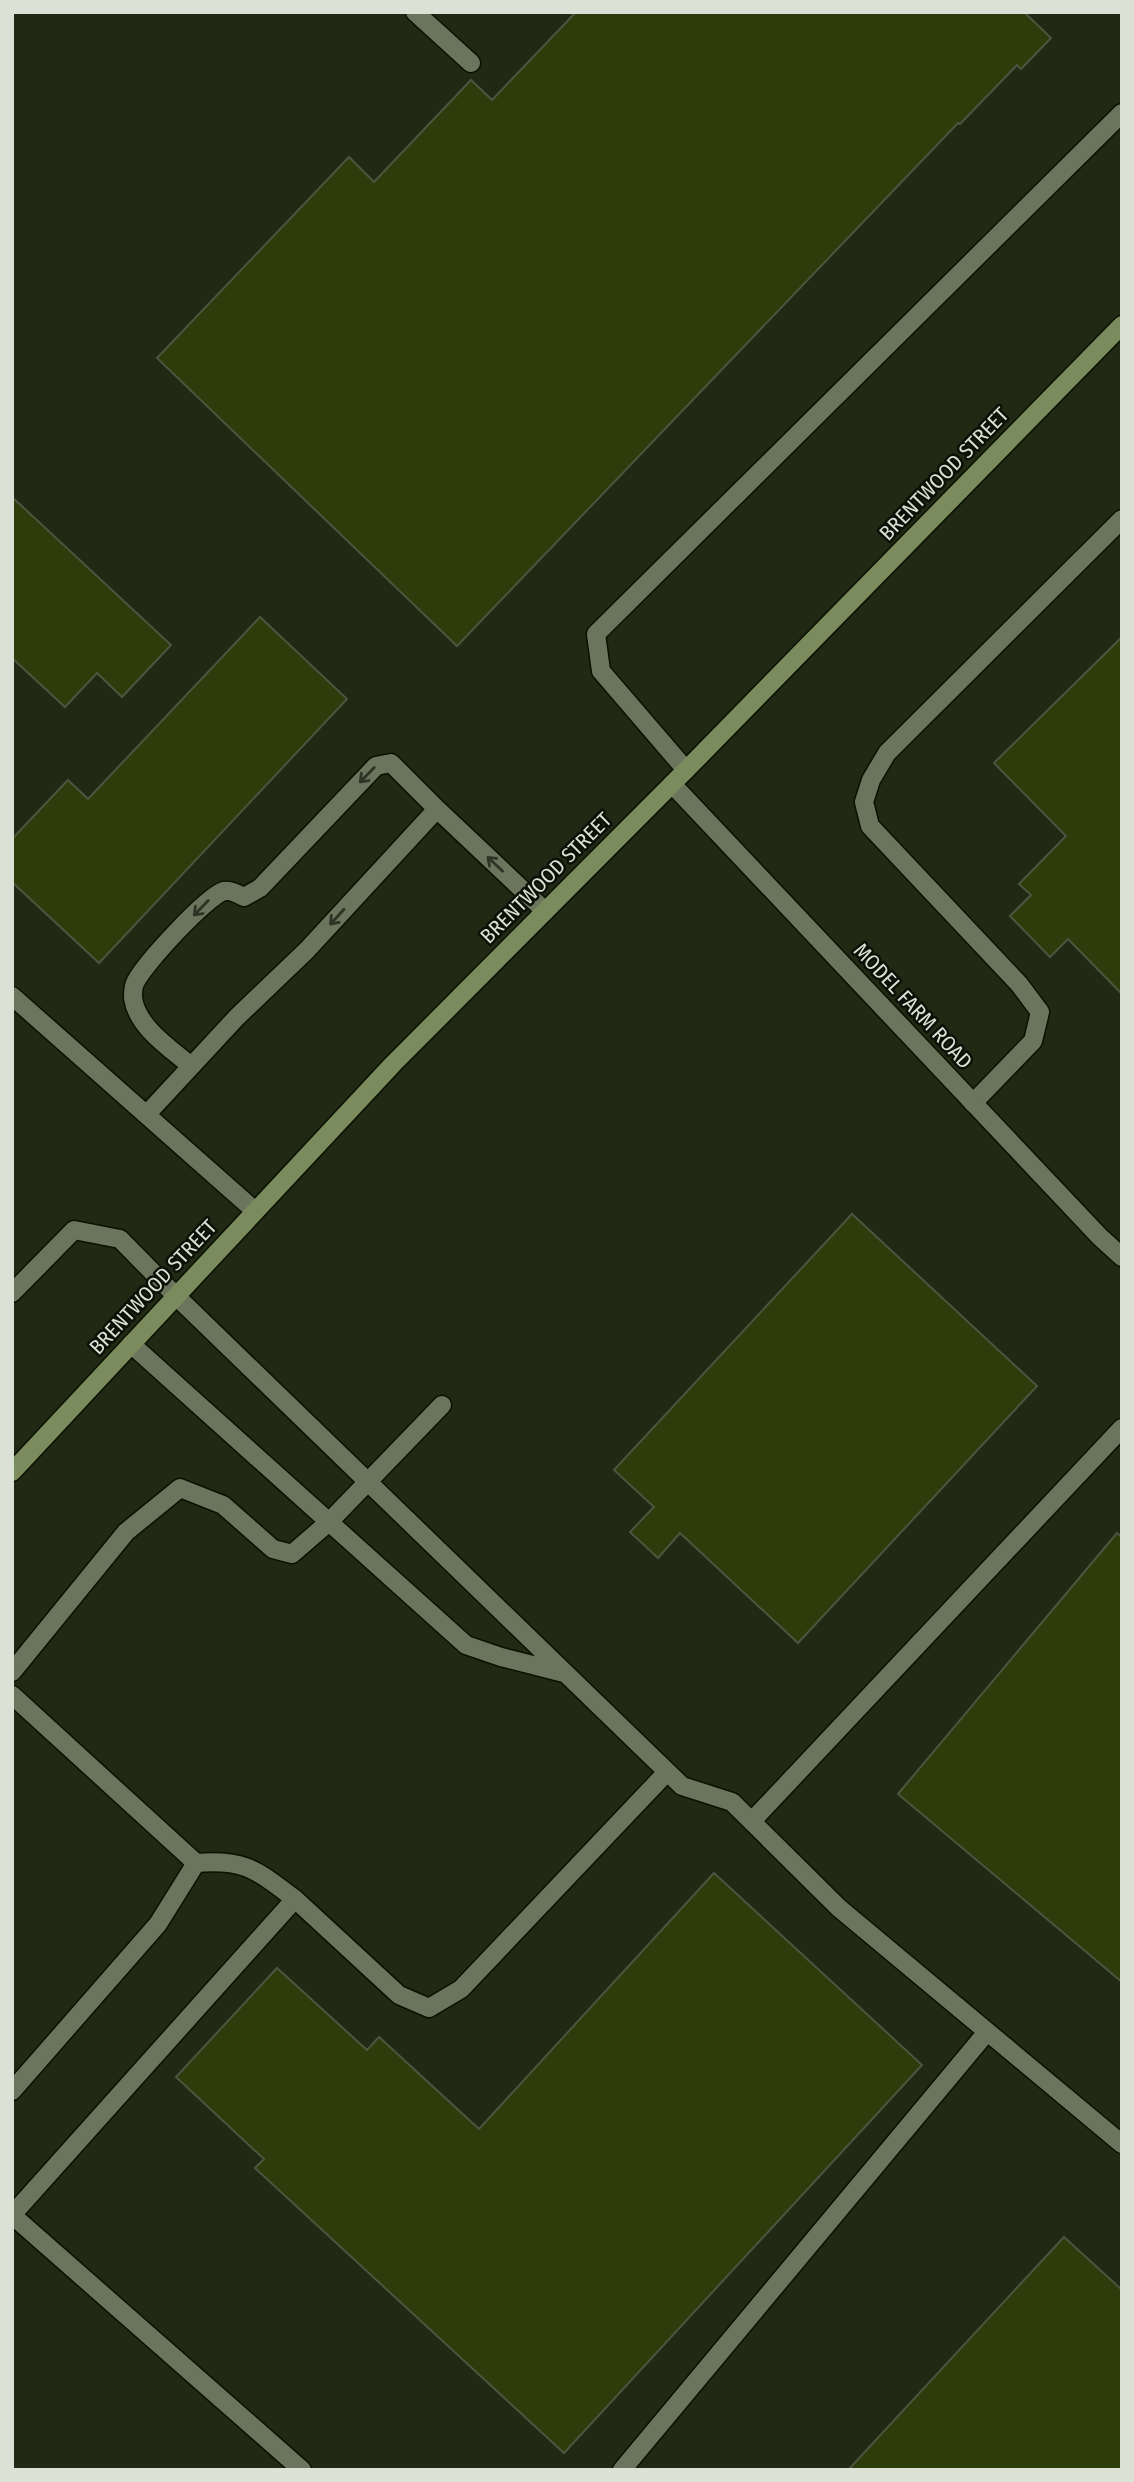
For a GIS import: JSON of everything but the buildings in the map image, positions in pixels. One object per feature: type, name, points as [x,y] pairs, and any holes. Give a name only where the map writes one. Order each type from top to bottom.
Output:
[{"type":"main road","name":"BRENTWOOD STREET","points":[[12,1472],[393,1064],[686,770],[1122,325]]},
{"type":"street","points":[[415,12],[471,62]]},
{"type":"street","points":[[686,770],[601,671],[596,634],[1122,113]]},
{"type":"street","points":[[973,1103],[1033,1041],[1040,1012],[1019,984],[870,826],[864,802],[871,780],[887,752],[1122,519]]},
{"type":"street","points":[[191,1066],[142,1021],[136,1011],[133,991],[135,983],[208,900],[224,891],[244,897],[260,888],[376,766],[391,763],[545,911]]},
{"type":"street","name":"MODEL FARM ROAD","points":[[672,784],[1122,1257]]},
{"type":"street","points":[[147,1114],[237,1017],[307,950],[437,809]]},
{"type":"street","points":[[12,996],[255,1211]]},
{"type":"street","points":[[12,1293],[74,1230],[120,1238],[176,1296],[682,1786],[732,1802],[839,1908],[1122,2144]]},
{"type":"street","points":[[131,1344],[466,1645],[501,1657],[564,1672]]},
{"type":"street","points":[[12,1672],[126,1532],[180,1488],[223,1505],[273,1549],[292,1554],[329,1522],[442,1405]]},
{"type":"street","points":[[752,1821],[1122,1428]]},
{"type":"street","points":[[12,1695],[196,1863],[224,1861],[255,1869],[295,1899],[399,1995],[429,2008],[461,1989],[667,1772]]},
{"type":"street","points":[[12,2091],[158,1924],[196,1863]]},
{"type":"street","points":[[295,1899],[12,2215],[302,2470]]},
{"type":"street","points":[[622,2470],[988,2032]]}]
